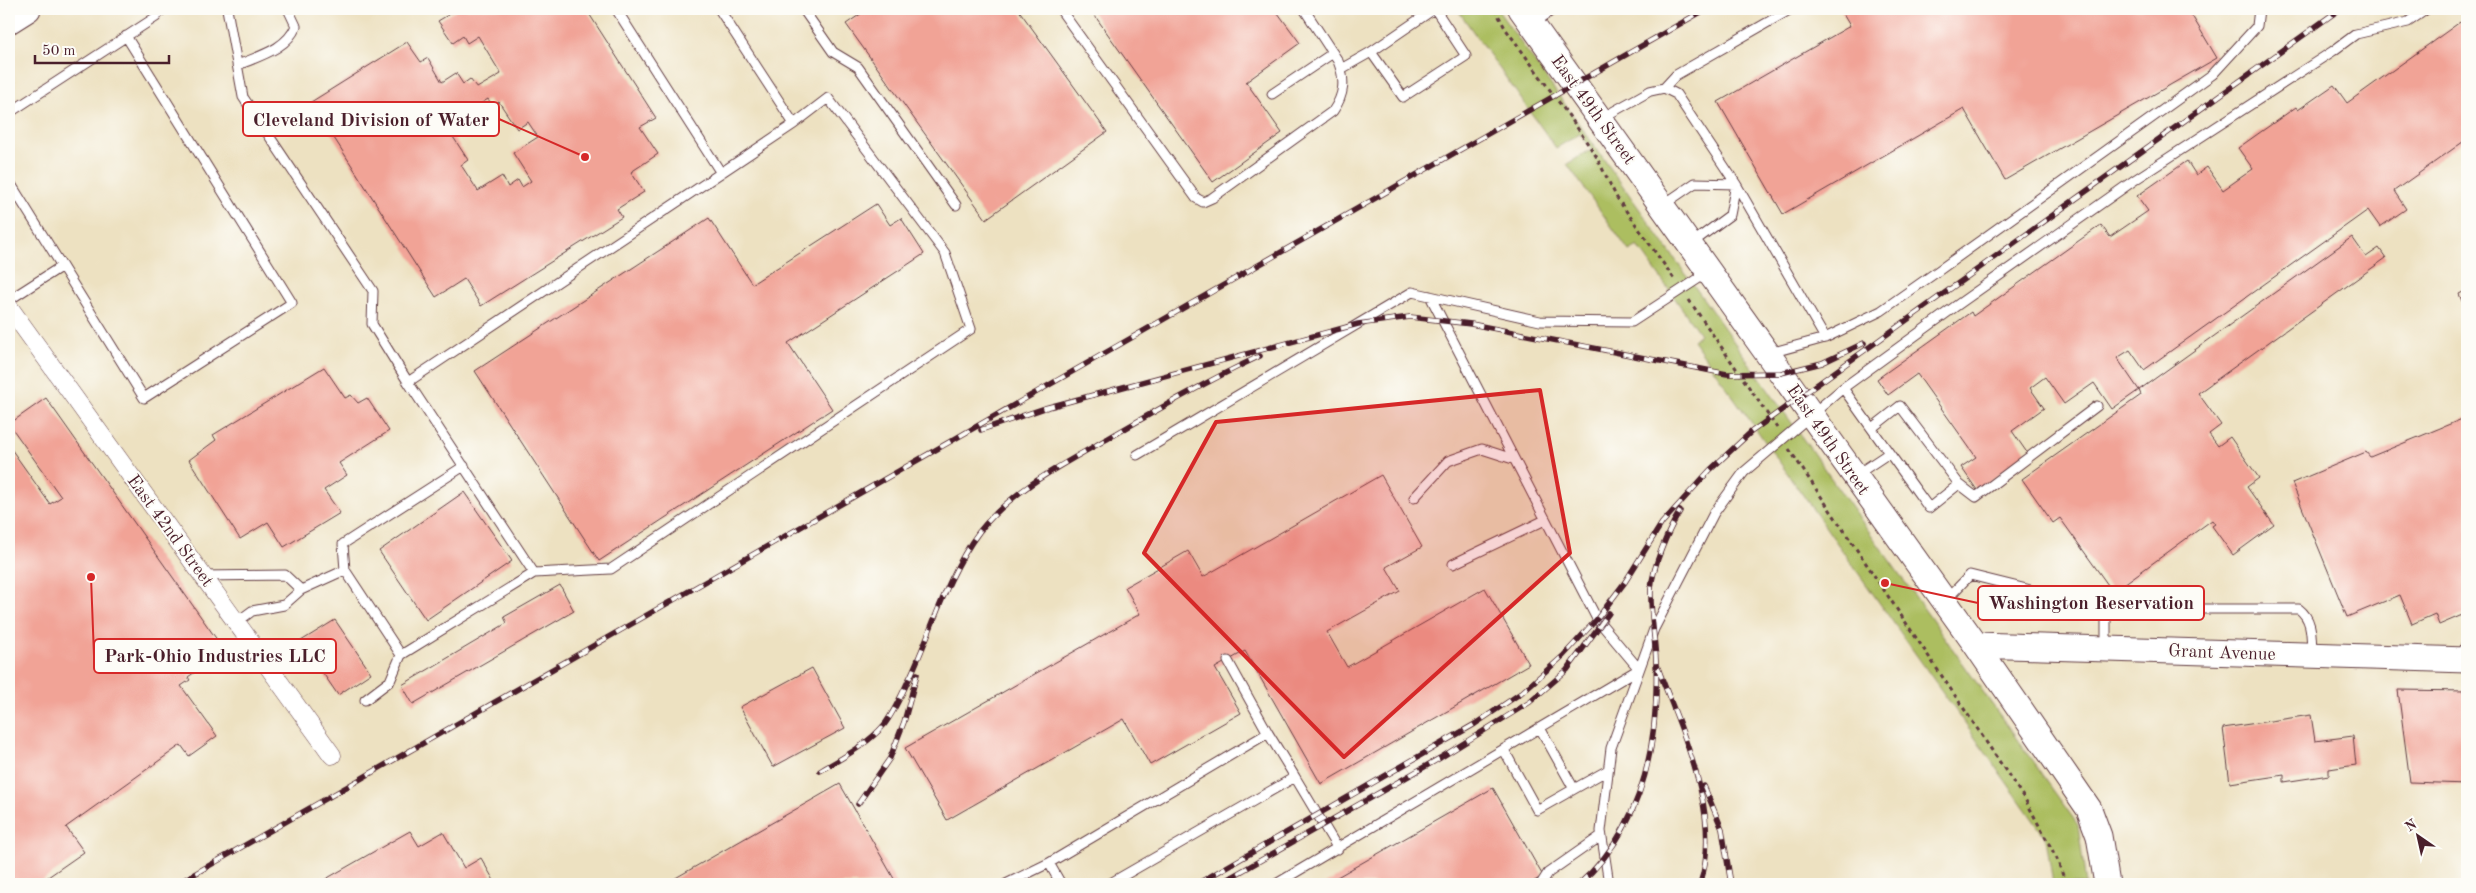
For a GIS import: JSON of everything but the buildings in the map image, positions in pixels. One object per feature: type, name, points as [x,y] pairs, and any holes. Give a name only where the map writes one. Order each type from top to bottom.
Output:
[{"type":"street","points":[[9,21],[28,9]]},
{"type":"street","name":"East 49th Street","points":[[1526,17],[1710,272],[1810,416],[1976,645],[2088,809],[2099,836],[2107,884]]},
{"type":"street","name":"East 42nd Street","points":[[9,307],[332,755]]},
{"type":"street","name":"Grant Avenue","points":[[1976,645],[2313,656],[2465,654]]},
{"type":"lane","points":[[9,113],[156,16],[162,9]]},
{"type":"lane","points":[[227,9],[243,97],[373,292],[372,324],[534,573]]},
{"type":"lane","points":[[238,65],[270,52],[292,37],[296,26],[288,9]]},
{"type":"lane","points":[[616,9],[721,173]]},
{"type":"lane","points":[[719,9],[794,124]]},
{"type":"lane","points":[[803,9],[833,52],[858,67],[956,205]]},
{"type":"lane","points":[[1060,9],[1196,198],[1203,202],[1212,198],[1333,111],[1343,96],[1341,69],[1333,53],[1304,9]]},
{"type":"lane","points":[[1341,69],[1371,52],[1435,9],[1466,56],[1403,97],[1371,52]]},
{"type":"lane","points":[[1526,17],[1554,9]]},
{"type":"lane","points":[[1600,120],[1650,91],[1664,88],[1676,75],[1791,9]]},
{"type":"lane","points":[[1767,354],[1825,338],[1881,311],[2213,74],[2257,26],[2259,9]]},
{"type":"lane","points":[[1609,884],[1601,836],[1611,748],[1654,629],[1714,513],[1744,472],[1843,388],[2136,178],[2333,52],[2356,34],[2408,22],[2427,9]]},
{"type":"lane","points":[[9,181],[144,398],[292,303],[126,36]]},
{"type":"lane","points":[[1272,94],[1333,53]]},
{"type":"lane","points":[[1664,88],[1676,94],[1736,184],[1825,338]]},
{"type":"lane","points":[[365,700],[390,681],[401,655],[534,573],[611,569],[971,329],[945,253],[828,98],[794,124],[408,382]]},
{"type":"lane","points":[[1662,205],[1696,183],[1736,184]]},
{"type":"lane","points":[[1690,244],[1730,215],[1736,184]]},
{"type":"lane","points":[[9,300],[62,266]]},
{"type":"lane","points":[[1137,455],[1412,292],[1540,321],[1632,322],[1710,272]]},
{"type":"lane","points":[[1430,296],[1597,619],[1639,669]]},
{"type":"lane","points":[[1843,388],[1929,508],[1959,484]]},
{"type":"lane","points":[[1872,428],[1900,406],[1959,484],[1976,497],[2097,406]]},
{"type":"lane","points":[[1414,498],[1448,461],[1482,449],[1514,459]]},
{"type":"lane","points":[[1854,476],[1889,452]]},
{"type":"lane","points":[[401,655],[345,570],[343,544],[464,466]]},
{"type":"lane","points":[[1453,564],[1546,520]]},
{"type":"lane","points":[[237,622],[252,611],[284,605],[301,590],[345,570]]},
{"type":"lane","points":[[203,576],[285,574],[301,590]]},
{"type":"lane","points":[[1944,602],[1970,575],[2106,608],[2299,609],[2310,621],[2313,656]]},
{"type":"lane","points":[[2106,608],[2106,649]]},
{"type":"lane","points":[[1228,661],[1268,733],[1338,848]]},
{"type":"lane","points":[[1276,884],[1639,669]]},
{"type":"lane","points":[[1540,728],[1574,789]]},
{"type":"lane","points":[[1006,884],[1049,863],[1268,733]]},
{"type":"lane","points":[[1504,750],[1537,810],[1608,770]]},
{"type":"lane","points":[[1109,884],[1296,777]]},
{"type":"lane","points":[[1540,884],[1548,873],[1601,836]]},
{"type":"lane","points":[[1049,863],[1061,884]]},
{"type":"highlighted area","points":[[1540,390],[1570,553],[1344,757],[1144,553],[1216,422]]},
{"type":"green space","points":[[1457,9],[1497,9],[2078,825],[2086,884],[2053,884],[2046,838],[1693,340],[1700,334],[1638,246],[1629,251],[1567,164],[1592,149],[1580,134],[1556,148]]},
{"type":"railway","points":[[177,884],[1706,9]]},
{"type":"railway","points":[[1197,884],[1475,724],[1521,693],[1563,656],[1597,619],[1625,582],[1662,523],[1710,470],[1751,432],[2340,9]]},
{"type":"railway","points":[[981,430],[1045,408],[1358,324],[1410,317],[1471,324],[1727,374],[1781,373],[1822,363],[1864,343]]},
{"type":"railway","points":[[820,771],[862,745],[884,725],[911,675],[949,583],[958,566],[979,532],[1006,503],[1038,479],[1072,459],[1182,396],[1260,356]]},
{"type":"railway","points":[[1579,884],[1601,862],[1618,837],[1632,810],[1643,782],[1650,753],[1656,692],[1656,661],[1651,607],[1652,580],[1662,549],[1680,511]]},
{"type":"railway","points":[[1219,884],[1440,758],[1530,702],[1567,670],[1609,613]]},
{"type":"railway","points":[[1658,668],[1688,747],[1703,803],[1707,831],[1706,858],[1700,884]]},
{"type":"railway","points":[[858,804],[890,758],[904,722],[917,674]]},
{"type":"railway","points":[[1704,786],[1722,829],[1731,884]]},
{"type":"place","name":"Cleveland Division of Water","points":[[585,157]]},
{"type":"place","name":"Park-Ohio Industries LLC","points":[[91,577]]},
{"type":"place","name":"Washington Reservation","points":[[1885,583]]}]
